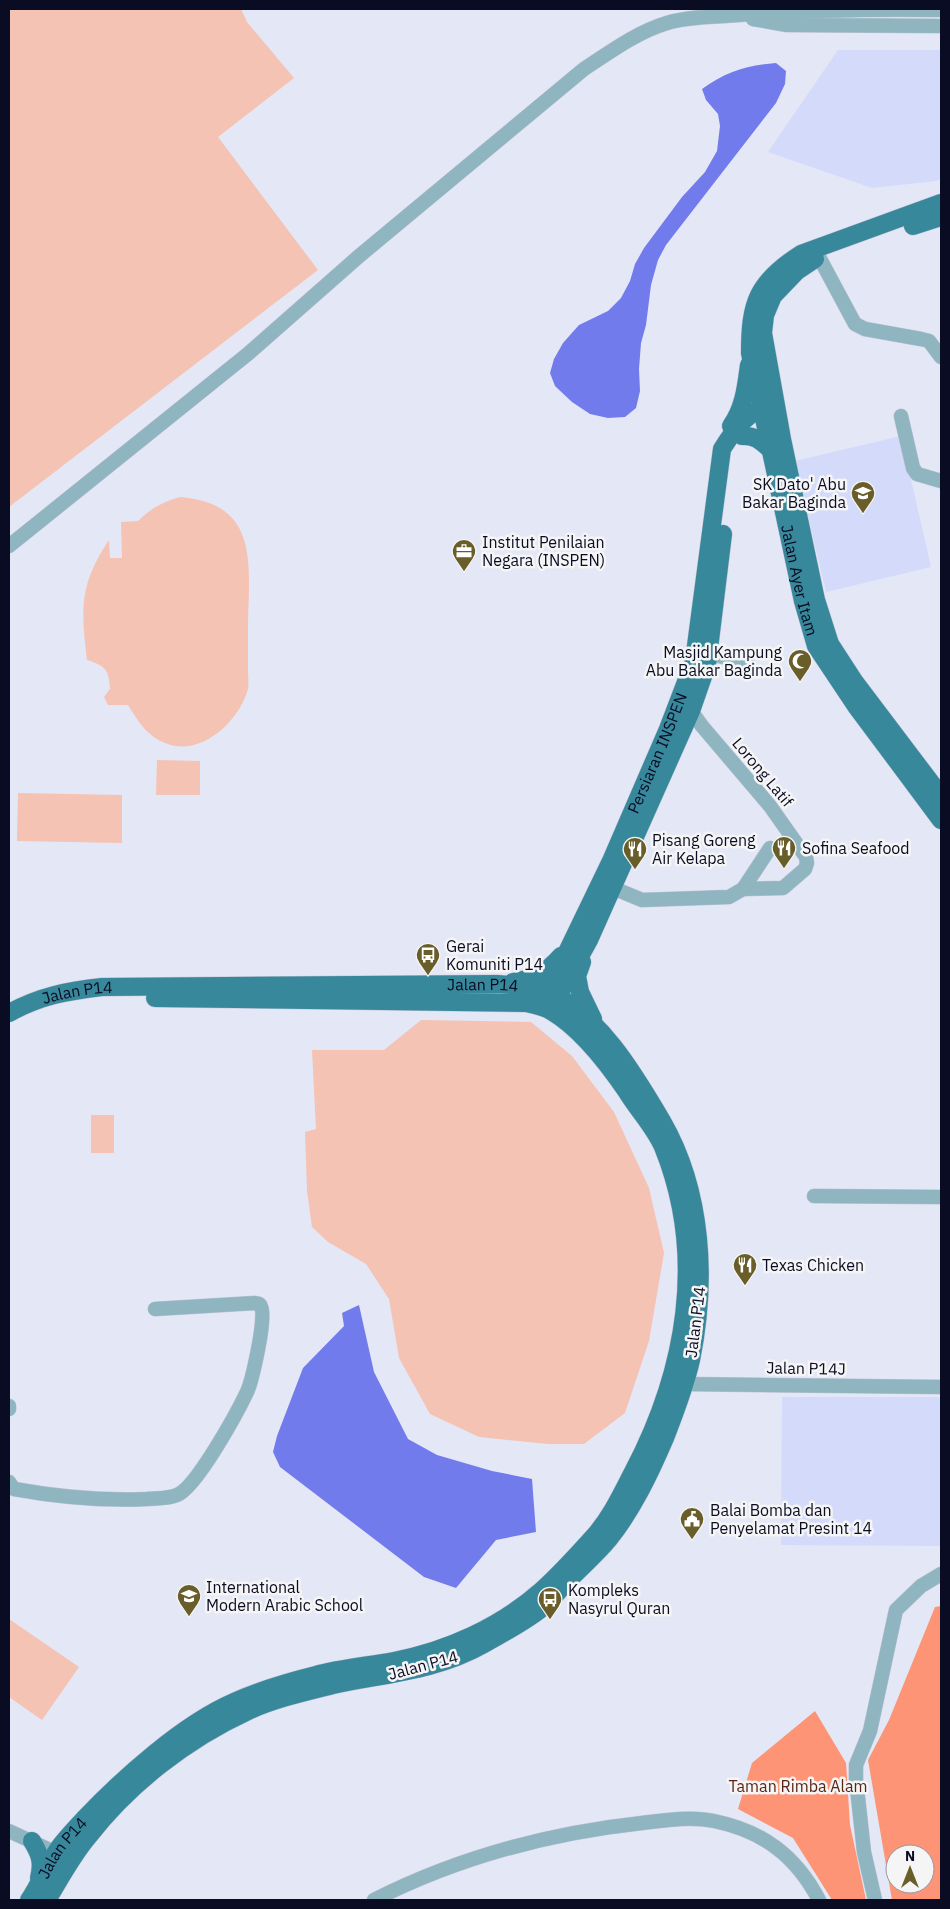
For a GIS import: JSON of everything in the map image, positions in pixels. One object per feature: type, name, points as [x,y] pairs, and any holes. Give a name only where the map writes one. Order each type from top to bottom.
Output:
[{"type":"main road","points":[[722,449],[726,433],[739,416],[745,395],[753,311],[763,287],[771,276],[783,265],[801,254],[941,203]]},
{"type":"main road","points":[[742,436],[750,436],[777,445],[770,411],[763,333],[766,316],[774,296],[784,283],[797,271],[819,257],[941,216]]},
{"type":"main road","points":[[750,353],[770,411]]},
{"type":"main road","name":"Persiaran INSPEN","points":[[581,940],[613,888],[691,711],[708,665],[733,454],[742,436],[770,411]]},
{"type":"main road","name":"Persiaran INSPEN","points":[[581,940],[611,861],[668,729],[694,661],[722,449],[736,427],[770,411]]},
{"type":"main road","name":"Jalan Ayer Itam","points":[[777,445],[822,625],[830,644],[854,681],[941,796]]},
{"type":"main road","name":"Jalan Ayer Itam","points":[[777,445],[803,601],[816,646],[856,706],[941,820]]},
{"type":"main road","points":[[877,710],[941,784]]},
{"type":"main road","points":[[911,780],[920,804],[941,835]]},
{"type":"main road","points":[[497,984],[535,977],[581,940]]},
{"type":"main road","points":[[549,1002],[581,940]]},
{"type":"main road","points":[[581,940],[578,976],[581,996],[589,1013],[611,1045]]},
{"type":"main road","name":"Jalan P14","points":[[9,1013],[31,1001],[71,990],[102,987],[497,984],[528,987],[549,1002],[574,1028],[622,1086],[662,1144],[674,1182],[684,1228],[688,1262],[688,1294],[678,1382],[656,1459],[642,1488],[608,1540],[542,1608],[486,1643],[450,1660],[421,1669],[334,1685],[292,1696],[251,1710],[222,1724],[191,1742],[138,1784],[112,1809],[87,1838],[71,1861],[38,1896]]},
{"type":"main road","name":"Jalan P14","points":[[9,1025],[34,1012],[74,1002],[102,998],[549,1002],[585,1016],[636,1077],[671,1136],[687,1182],[696,1218],[700,1261],[700,1296],[690,1362],[614,1508],[597,1533],[547,1584],[510,1614],[478,1633],[447,1647],[398,1660],[320,1673],[276,1686],[232,1703],[190,1728],[156,1753],[103,1799],[68,1836],[56,1852],[38,1896]]},
{"type":"main road","points":[[38,1896],[42,1866],[40,1855],[32,1841],[53,1841],[68,1836]]},
{"type":"street","points":[[864,9],[866,24]]},
{"type":"street","points":[[9,546],[249,353],[365,250],[584,69],[620,46],[668,22],[701,17],[738,16],[789,11],[864,9],[941,10]]},
{"type":"street","points":[[738,16],[787,25],[866,24],[941,26]]},
{"type":"street","points":[[819,257],[855,324],[865,330],[922,338],[929,341],[941,357]]},
{"type":"street","points":[[901,416],[913,468],[917,474],[941,480]]},
{"type":"street","points":[[709,653],[748,664]]},
{"type":"street","name":"Lorong Latif","points":[[691,711],[770,806],[806,857],[805,869],[783,888],[744,889]]},
{"type":"street","points":[[613,888],[633,897],[653,901],[729,896],[744,889],[770,848]]},
{"type":"street","points":[[814,1196],[941,1197]]},
{"type":"street","points":[[9,1482],[14,1489],[44,1495],[125,1500],[168,1498],[186,1491],[215,1448],[248,1391],[262,1328],[262,1308],[260,1304],[256,1303],[155,1309]]},
{"type":"street","name":"Jalan P14J","points":[[678,1382],[941,1387]]},
{"type":"street","points":[[875,1900],[864,1852],[856,1765],[870,1731],[896,1610],[921,1586],[941,1574]]},
{"type":"street","points":[[374,1900],[430,1875],[512,1848],[554,1837],[618,1825],[712,1820],[770,1842],[787,1855],[800,1870],[818,1900]]},
{"type":"street","points":[[9,1831],[56,1852],[71,1861]]},
{"type":"shaded area","points":[[9,9],[241,9],[247,22],[294,78],[218,137],[318,270],[9,507]]},
{"type":"shaded area","points":[[838,50],[941,50],[941,179],[872,188],[768,152]]},
{"type":"shaded area","points":[[776,63],[786,71],[785,84],[776,103],[666,245],[658,260],[651,285],[646,325],[641,343],[640,391],[636,408],[625,417],[608,418],[590,414],[572,402],[555,386],[550,373],[554,359],[563,343],[579,325],[608,311],[621,298],[644,248],[682,197],[705,172],[717,151],[720,126],[718,114],[706,100],[702,89],[719,78],[737,70]]},
{"type":"shaded area","name":"SK Dato' Abu Bakar Baginda","points":[[901,436],[931,567],[826,592],[795,461]]},
{"type":"shaded area","points":[[180,497],[206,502],[225,511],[237,524],[244,541],[248,559],[249,580],[248,689],[236,713],[227,725],[204,741],[191,746],[178,746],[158,740],[139,722],[128,705],[108,705],[104,697],[110,689],[109,677],[102,667],[87,660],[83,611],[87,584],[99,556],[109,540],[110,558],[122,558],[121,522],[138,521],[158,506]]},
{"type":"shaded area","points":[[157,760],[200,761],[200,795],[156,795]]},
{"type":"shaded area","points":[[18,793],[122,795],[122,843],[17,841]]},
{"type":"shaded area","points":[[421,1020],[531,1022],[572,1056],[614,1112],[649,1188],[664,1253],[649,1341],[625,1413],[584,1444],[548,1444],[479,1437],[430,1414],[399,1358],[389,1299],[366,1264],[328,1242],[312,1227],[307,1191],[305,1132],[316,1129],[312,1050],[384,1050]]},
{"type":"shaded area","points":[[91,1115],[114,1115],[114,1153],[91,1153]]},
{"type":"shaded area","points":[[359,1305],[374,1372],[408,1439],[437,1455],[492,1471],[532,1479],[536,1532],[496,1540],[456,1588],[424,1577],[280,1467],[273,1452],[277,1436],[303,1368],[344,1326],[342,1313]]},
{"type":"shaded area","points":[[782,1397],[941,1397],[941,1546],[781,1545]]},
{"type":"shaded area","points":[[9,1619],[79,1667],[42,1720],[9,1697]]},
{"type":"green space","name":"Taman Rimba Alam","points":[[941,1606],[941,1900],[892,1900],[891,1894],[935,1894],[935,1844],[885,1844],[885,1859],[868,1760],[889,1720],[935,1607]]},
{"type":"green space","name":"Taman Rimba Alam","points":[[815,1711],[846,1763],[850,1825],[866,1900],[832,1900],[793,1838],[738,1809],[752,1763]]},
{"type":"place","name":"SK Dato' Abu Bakar Baginda","points":[[863,514]]},
{"type":"place","name":"Institut Penilaian Negara (INSPEN)","points":[[464,572]]},
{"type":"place","name":"Masjid Kampung Abu Bakar Baginda","points":[[800,682]]},
{"type":"place","name":"Sofina Seafood","points":[[784,869]]},
{"type":"place","name":"Pisang Goreng Air Kelapa","points":[[635,870]]},
{"type":"place","name":"Gerai Komuniti P14","points":[[428,976]]},
{"type":"place","name":"Texas Chicken","points":[[745,1286]]},
{"type":"place","name":"Balai Bomba dan Penyelamat Presint 14","points":[[692,1540]]},
{"type":"place","name":"International Modern Arabic School","points":[[189,1617]]},
{"type":"place","name":"Kompleks Nasyrul Quran","points":[[550,1620]]}]
